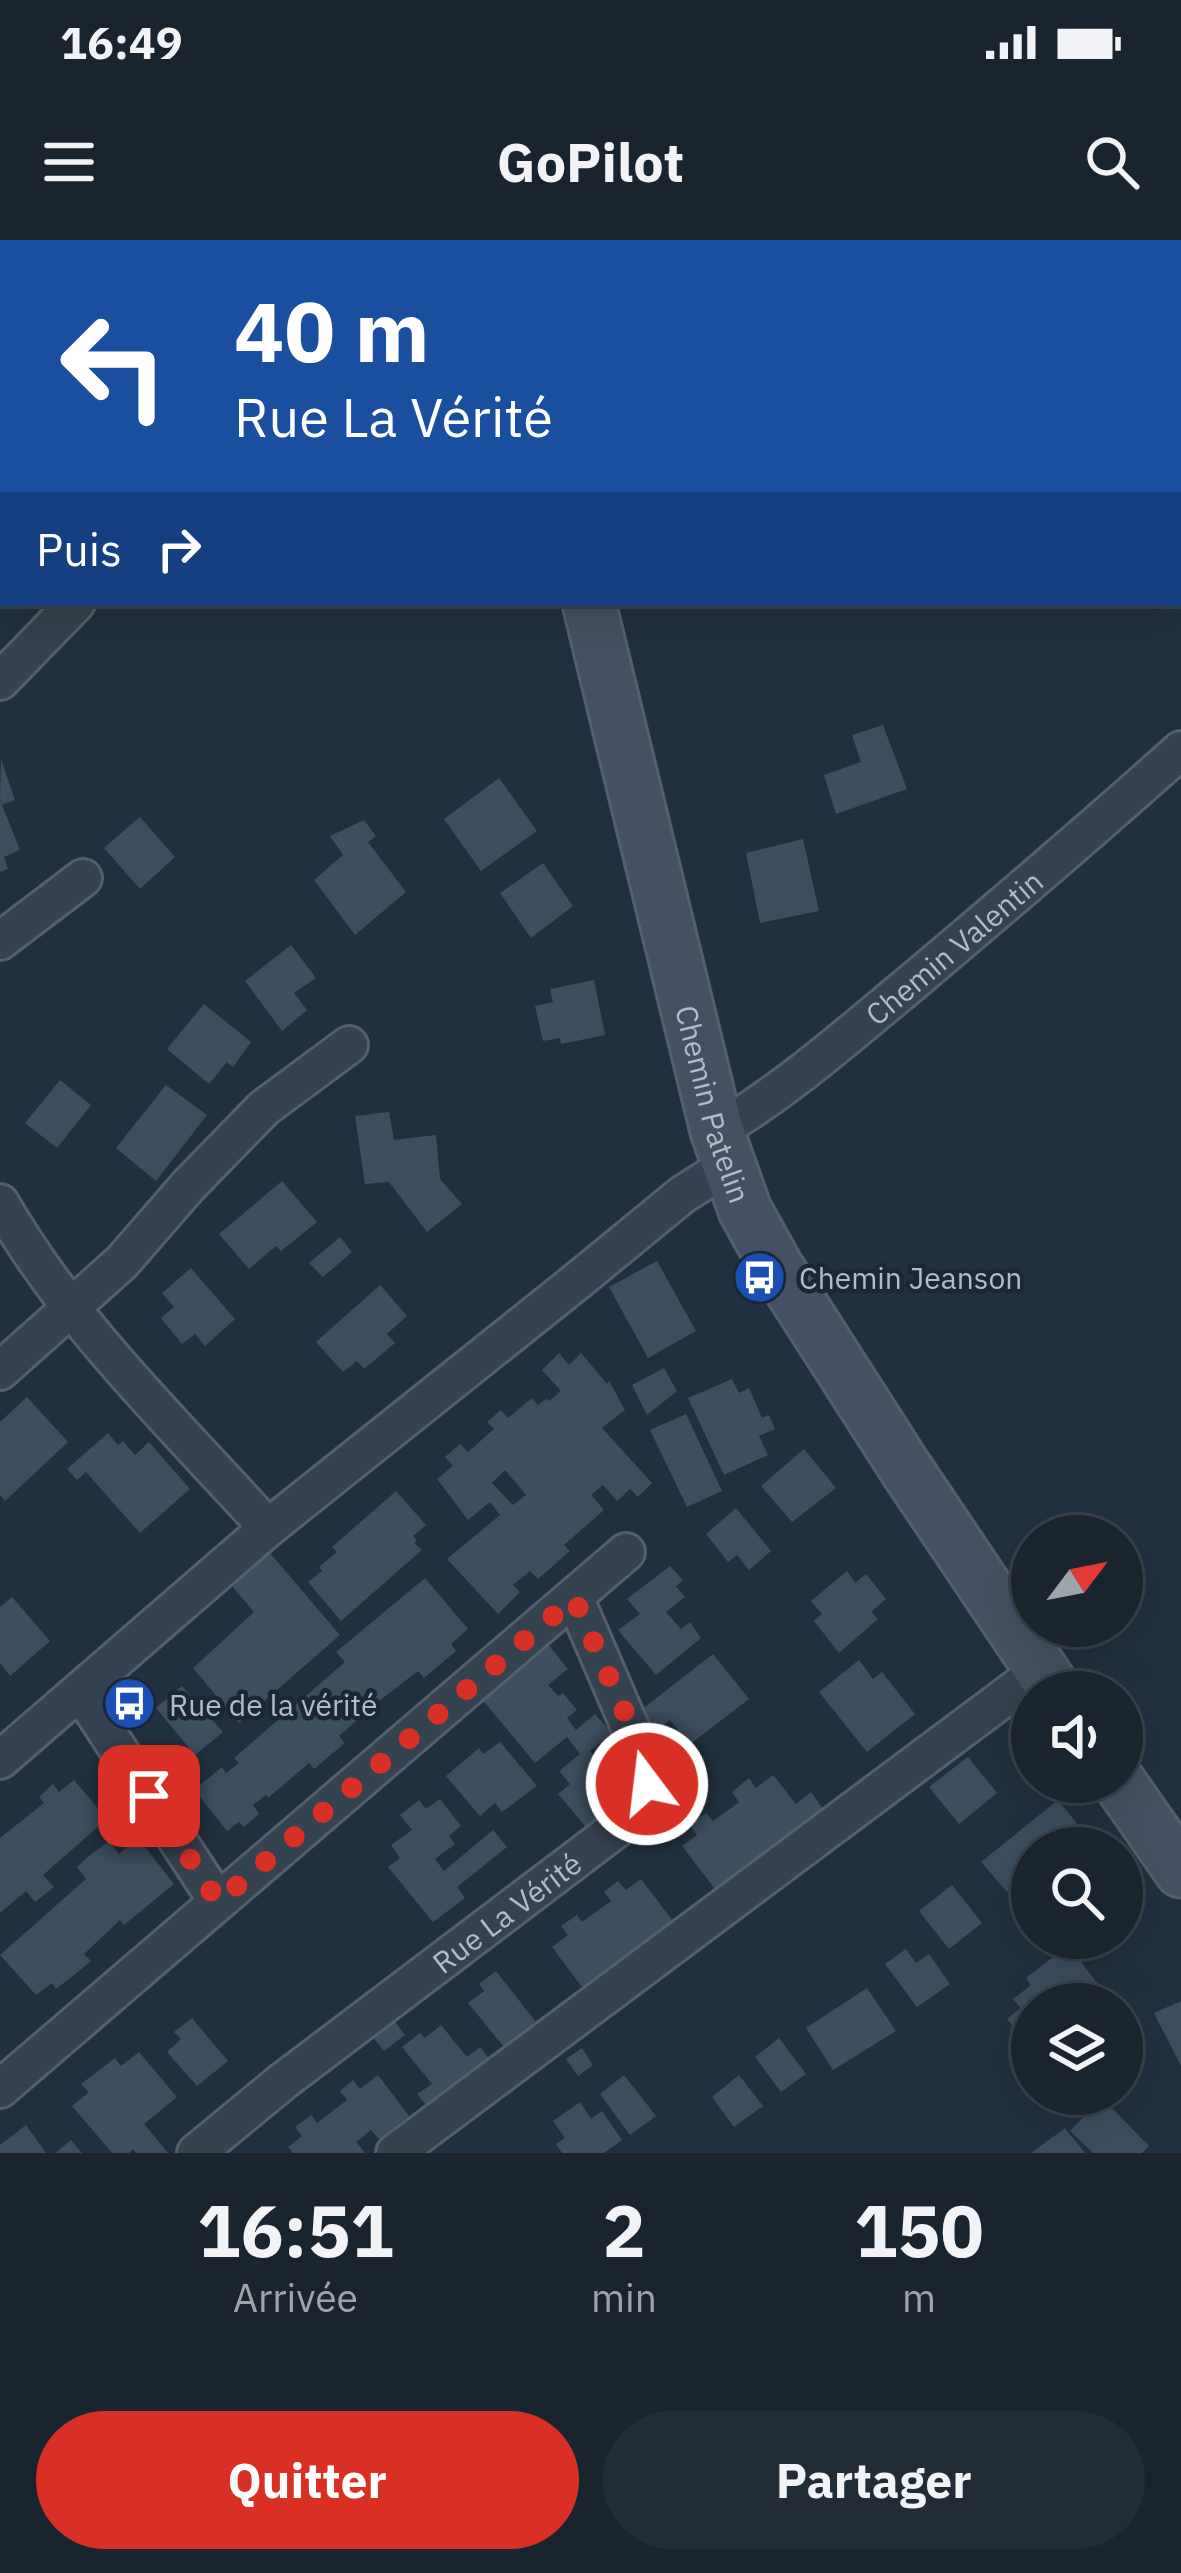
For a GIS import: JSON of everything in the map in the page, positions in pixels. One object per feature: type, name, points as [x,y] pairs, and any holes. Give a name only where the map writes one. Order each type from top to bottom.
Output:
[{"type":"main road","name":"Chemin Patelin","points":[[590,606],[722,1149],[745,1210],[906,1469],[1041,1671]]},
{"type":"main road","points":[[1134,1803],[1181,1871]]},
{"type":"street","points":[[0,681],[73,606]]},
{"type":"street","name":"Chemin Valentin","points":[[722,1149],[759,1106],[1065,854],[1181,750]]},
{"type":"street","points":[[0,941],[83,878]]},
{"type":"street","points":[[0,1371],[122,1262],[264,1108],[349,1045]]},
{"type":"street","points":[[0,1760],[268,1528],[682,1195],[722,1149]]},
{"type":"street","points":[[0,1203],[70,1308],[268,1528]]},
{"type":"street","points":[[0,2089],[626,1552]]},
{"type":"street","name":"Rue La Vérité","points":[[196,2153],[624,1822],[639,1804],[647,1784],[645,1762],[574,1598]]},
{"type":"street","points":[[80,1691],[218,1902]]},
{"type":"street","name":"Chemin Patelin","points":[[395,2153],[1011,1708]]},
{"type":"building","points":[[883,725],[907,789],[836,814],[824,775],[861,762],[852,735]]},
{"type":"building","points":[[1,759],[15,800],[2,805],[0,798]]},
{"type":"building","points":[[499,778],[537,831],[481,871],[444,819]]},
{"type":"building","points":[[0,800],[20,850],[4,857],[8,869],[0,872]]},
{"type":"building","points":[[140,817],[175,857],[140,889],[104,848]]},
{"type":"building","points":[[364,820],[376,836],[368,842],[406,892],[355,935],[314,880],[343,855],[330,836]]},
{"type":"building","points":[[803,839],[819,911],[760,923],[746,853]]},
{"type":"building","points":[[543,863],[573,906],[531,938],[500,893]]},
{"type":"building","points":[[291,945],[316,978],[294,993],[307,1010],[282,1031],[245,981]]},
{"type":"building","points":[[594,980],[605,1035],[561,1044],[560,1038],[543,1041],[535,1006],[553,1002],[550,989]]},
{"type":"building","points":[[204,1004],[251,1042],[233,1067],[227,1062],[209,1084],[167,1049]]},
{"type":"building","points":[[60,1080],[91,1105],[57,1148],[25,1123]]},
{"type":"building","points":[[166,1085],[207,1115],[156,1181],[116,1148]]},
{"type":"building","points":[[389,1112],[394,1140],[436,1135],[440,1179],[462,1204],[427,1232],[389,1182],[365,1184],[355,1116]]},
{"type":"building","points":[[282,1181],[317,1222],[249,1269],[219,1234]]},
{"type":"building","points":[[340,1237],[352,1252],[323,1277],[309,1263]]},
{"type":"building","points":[[657,1261],[696,1331],[648,1358],[609,1287]]},
{"type":"building","points":[[191,1268],[235,1319],[205,1346],[195,1334],[182,1344],[161,1318],[174,1307],[162,1293]]},
{"type":"building","points":[[380,1285],[407,1316],[387,1334],[395,1343],[364,1369],[357,1361],[343,1372],[316,1342]]},
{"type":"building","points":[[559,1353],[569,1365],[581,1353],[607,1384],[609,1381],[625,1410],[602,1428],[652,1483],[638,1497],[630,1489],[617,1501],[603,1485],[591,1495],[604,1510],[564,1545],[570,1551],[538,1579],[530,1571],[513,1585],[520,1592],[498,1614],[447,1559],[500,1515],[490,1502],[468,1520],[437,1479],[453,1466],[445,1457],[460,1444],[468,1452],[494,1429],[487,1422],[501,1410],[508,1418],[532,1398],[538,1405],[561,1391],[542,1370]],"holes":[[[505,1470],[526,1495],[513,1505],[492,1483]]]},
{"type":"building","points":[[664,1368],[677,1391],[647,1415],[632,1385]]},
{"type":"building","points":[[732,1379],[739,1393],[749,1388],[762,1418],[769,1415],[775,1429],[759,1436],[768,1455],[724,1475],[688,1398]]},
{"type":"building","points":[[27,1397],[68,1442],[5,1501],[0,1495],[0,1422]]},
{"type":"building","points":[[686,1414],[722,1491],[687,1507],[650,1430]]},
{"type":"building","points":[[108,1433],[135,1455],[149,1442],[190,1489],[140,1533],[86,1472],[77,1480],[67,1469]]},
{"type":"building","points":[[804,1449],[836,1488],[792,1522],[761,1486]]},
{"type":"building","points":[[396,1491],[426,1525],[413,1536],[422,1550],[341,1621],[308,1582],[337,1552],[332,1547]]},
{"type":"building","points":[[736,1508],[771,1551],[749,1570],[737,1555],[728,1562],[706,1534]]},
{"type":"building","points":[[270,1553],[340,1635],[239,1723],[193,1668],[254,1612],[232,1586]]},
{"type":"building","points":[[670,1566],[683,1580],[676,1586],[685,1597],[666,1612],[681,1629],[690,1622],[701,1638],[656,1675],[618,1630],[640,1614],[627,1599]]},
{"type":"building","points":[[847,1571],[855,1583],[866,1574],[886,1599],[871,1612],[878,1619],[839,1653],[814,1621],[822,1614],[811,1601]]},
{"type":"building","points":[[425,1578],[468,1629],[451,1644],[456,1651],[424,1678],[418,1671],[379,1701],[339,1736],[345,1743],[314,1769],[309,1763],[253,1805],[259,1814],[244,1827],[239,1822],[227,1831],[194,1790],[222,1767],[226,1773],[239,1763],[234,1758],[345,1662],[336,1652]]},
{"type":"building","points":[[12,1597],[50,1641],[10,1676],[0,1663],[0,1607]]},
{"type":"building","points":[[547,1643],[568,1669],[548,1685],[558,1696],[563,1693],[577,1710],[567,1718],[576,1730],[595,1714],[612,1733],[590,1751],[601,1764],[607,1760],[619,1775],[605,1786],[618,1802],[586,1827],[558,1794],[570,1784],[559,1771],[580,1754],[567,1737],[535,1763],[481,1698]]},
{"type":"building","points":[[713,1654],[749,1699],[689,1745],[670,1720],[652,1735],[641,1710]]},
{"type":"building","points":[[859,1660],[873,1679],[882,1672],[915,1714],[867,1752],[819,1692]]},
{"type":"building","points":[[182,1686],[223,1732],[195,1755],[156,1708]]},
{"type":"building","points":[[134,1692],[147,1706],[132,1719],[120,1704]]},
{"type":"building","points":[[500,1742],[537,1786],[502,1812],[495,1803],[480,1816],[446,1776],[479,1748],[483,1754]]},
{"type":"building","points":[[968,1757],[997,1793],[959,1824],[929,1787]]},
{"type":"building","points":[[175,1758],[185,1770],[171,1782],[161,1770]]},
{"type":"building","points":[[773,1775],[796,1804],[811,1792],[823,1809],[718,1893],[682,1846],[697,1835],[689,1825],[706,1813],[713,1821],[739,1802],[732,1792],[749,1778],[756,1788]]},
{"type":"building","points":[[74,1780],[107,1819],[43,1875],[54,1887],[35,1902],[26,1891],[0,1913],[0,1838],[44,1803],[39,1797],[53,1784],[59,1792]]},
{"type":"building","points":[[440,1799],[461,1826],[449,1836],[455,1844],[435,1859],[444,1871],[493,1830],[507,1847],[457,1887],[465,1898],[433,1922],[388,1867],[400,1858],[391,1845],[412,1830],[400,1815],[419,1800],[426,1809]]},
{"type":"building","points":[[1060,1803],[1080,1827],[1024,1827]]},
{"type":"building","points":[[138,1838],[174,1884],[124,1925],[120,1920],[84,1954],[91,1961],[74,1975],[56,1989],[52,1983],[36,1995],[0,1955],[86,1879],[77,1867],[89,1856],[109,1841],[119,1854]]},
{"type":"building","points":[[1011,1838],[1011,1889],[1007,1892],[981,1862]]},
{"type":"building","points":[[641,1879],[676,1925],[588,1995],[552,1947],[568,1935],[561,1926],[577,1915],[582,1922],[611,1901],[604,1892],[618,1881],[626,1890]]},
{"type":"building","points":[[952,1885],[982,1923],[949,1949],[919,1911]]},
{"type":"building","points":[[906,1949],[916,1963],[929,1954],[950,1984],[917,2007],[885,1964]]},
{"type":"building","points":[[1050,1959],[1079,1959],[1097,1983],[1030,1983],[1026,1978]]},
{"type":"building","points":[[496,1971],[536,2022],[504,2047],[468,2003],[484,1991],[479,1984]]},
{"type":"building","points":[[867,1988],[896,2031],[833,2070],[806,2028]]},
{"type":"building","points":[[1181,2001],[1181,2066],[1154,2013]]},
{"type":"building","points":[[388,2013],[405,2035],[384,2051],[366,2029]]},
{"type":"building","points":[[192,2018],[228,2061],[197,2086],[167,2052],[181,2039],[174,2032]]},
{"type":"building","points":[[441,2025],[467,2057],[480,2047],[495,2066],[433,2113],[417,2094],[432,2084],[402,2047]]},
{"type":"building","points":[[779,2038],[806,2074],[781,2092],[755,2057]]},
{"type":"building","points":[[582,2048],[593,2065],[578,2076],[566,2059]]},
{"type":"building","points":[[139,2052],[177,2097],[144,2124],[168,2153],[133,2149],[112,2153],[72,2106],[89,2092],[81,2084],[115,2058],[121,2066]]},
{"type":"building","points":[[378,2075],[409,2116],[379,2139],[371,2130],[356,2142],[365,2153],[293,2153],[288,2147],[302,2136],[295,2127],[311,2115],[317,2123],[347,2100],[340,2091],[353,2080],[360,2089]]},
{"type":"building","points":[[624,2075],[656,2116],[630,2135],[600,2094]]},
{"type":"building","points":[[739,2075],[763,2106],[734,2127],[712,2097]]},
{"type":"building","points":[[580,2102],[591,2119],[602,2111],[622,2140],[604,2153],[562,2153],[556,2144],[565,2138],[553,2121]]},
{"type":"building","points":[[1086,2115],[1119,2115],[1149,2146],[1142,2153],[1093,2153],[1070,2131]]},
{"type":"building","points":[[26,2125],[46,2153],[0,2153],[0,2145]]},
{"type":"building","points":[[1065,2128],[1085,2153],[1031,2153]]},
{"type":"building","points":[[71,2140],[82,2153],[55,2153]]},
{"type":"place","name":"Chemin Jeanson","points":[[760,1277]]},
{"type":"place","name":"Rue de la vérité","points":[[130,1704]]},
{"type":"route","points":[[149,1796],[218,1902],[574,1598],[637,1740],[647,1784]]}]
